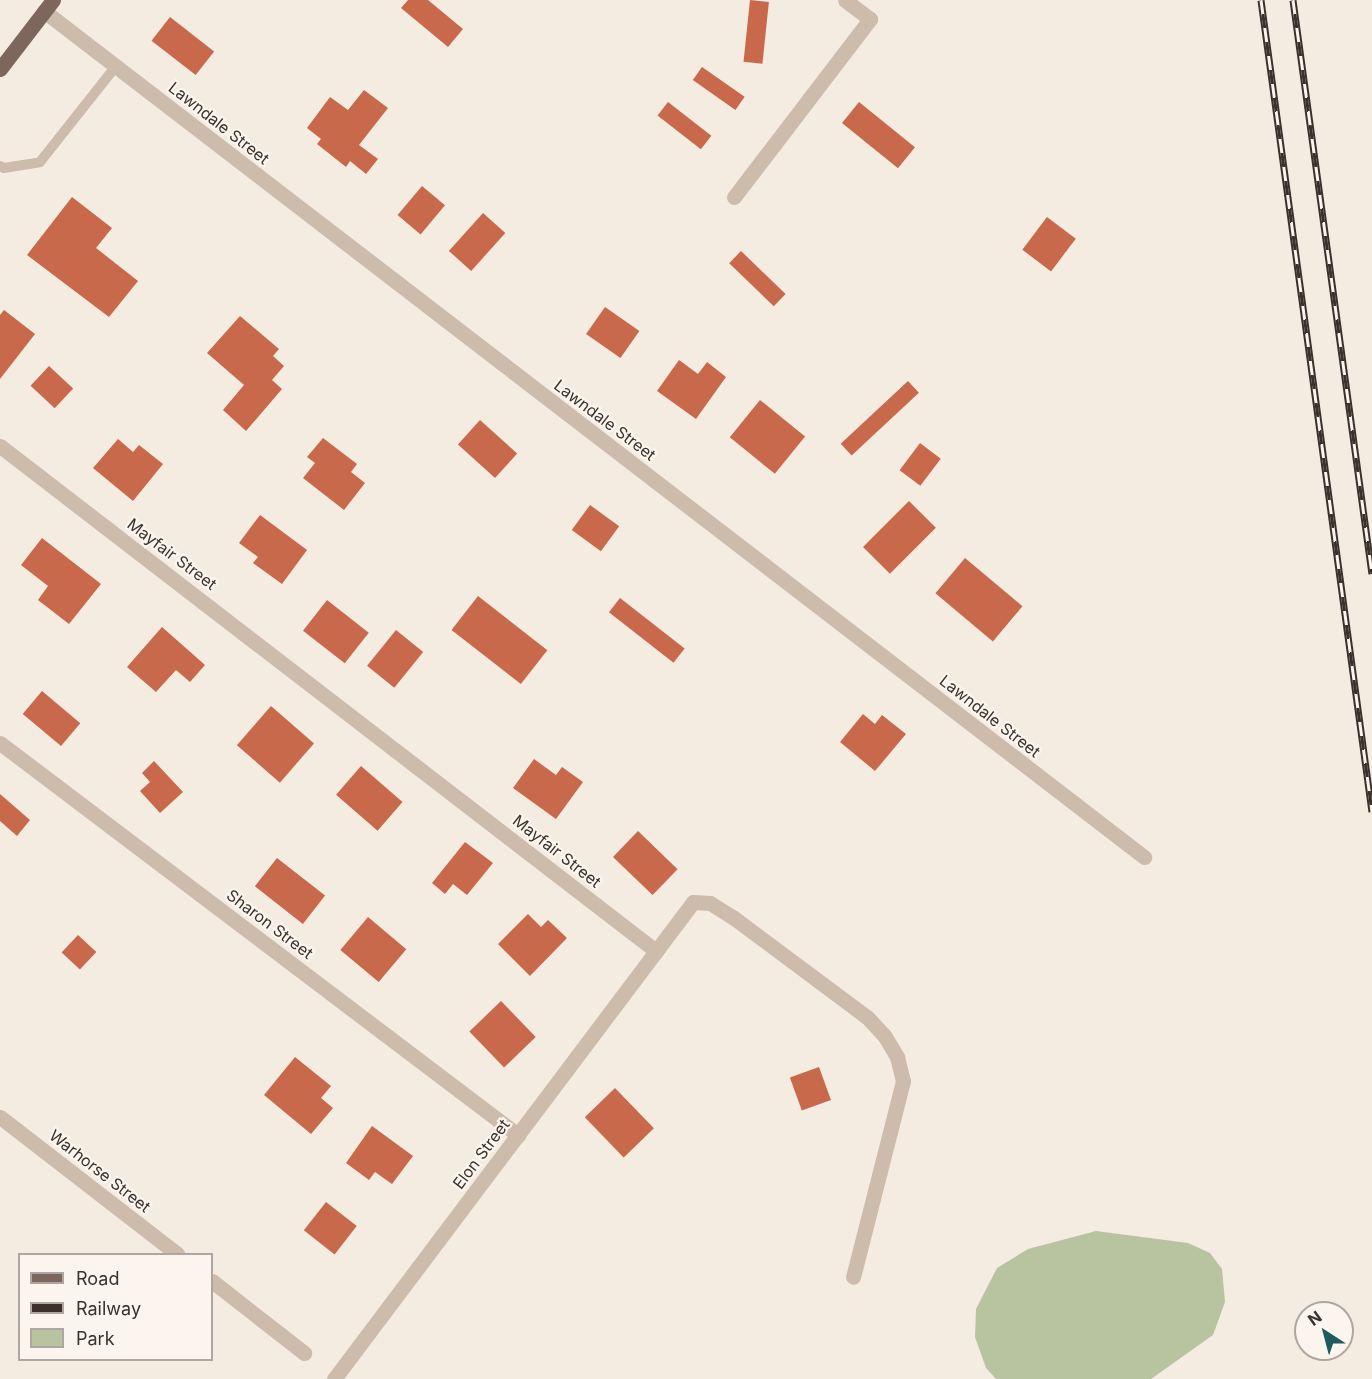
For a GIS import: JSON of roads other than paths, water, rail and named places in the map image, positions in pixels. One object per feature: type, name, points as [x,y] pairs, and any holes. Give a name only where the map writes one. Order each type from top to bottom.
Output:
[{"type":"main road","points":[[0,69],[48,5]]},
{"type":"street","points":[[734,197],[870,19],[845,0]]},
{"type":"street","name":"Lawndale Street","points":[[48,5],[116,66],[1144,857]]},
{"type":"street","name":"Mayfair Street","points":[[0,446],[656,951]]},
{"type":"street","name":"Sharon Street","points":[[0,743],[518,1135]]},
{"type":"street","points":[[656,951],[693,902],[710,903],[867,1017],[884,1035],[897,1057],[903,1081],[853,1277]]},
{"type":"street","name":"Elon Street","points":[[334,1379],[656,951]]},
{"type":"street","name":"Warhorse Street","points":[[0,1117],[176,1253]]},
{"type":"street","points":[[213,1282],[304,1353]]},
{"type":"lane","points":[[0,166],[4,168],[40,162],[116,66]]},
{"type":"railway","points":[[1261,0],[1372,811]]},
{"type":"railway","points":[[1293,0],[1372,574]]}]
